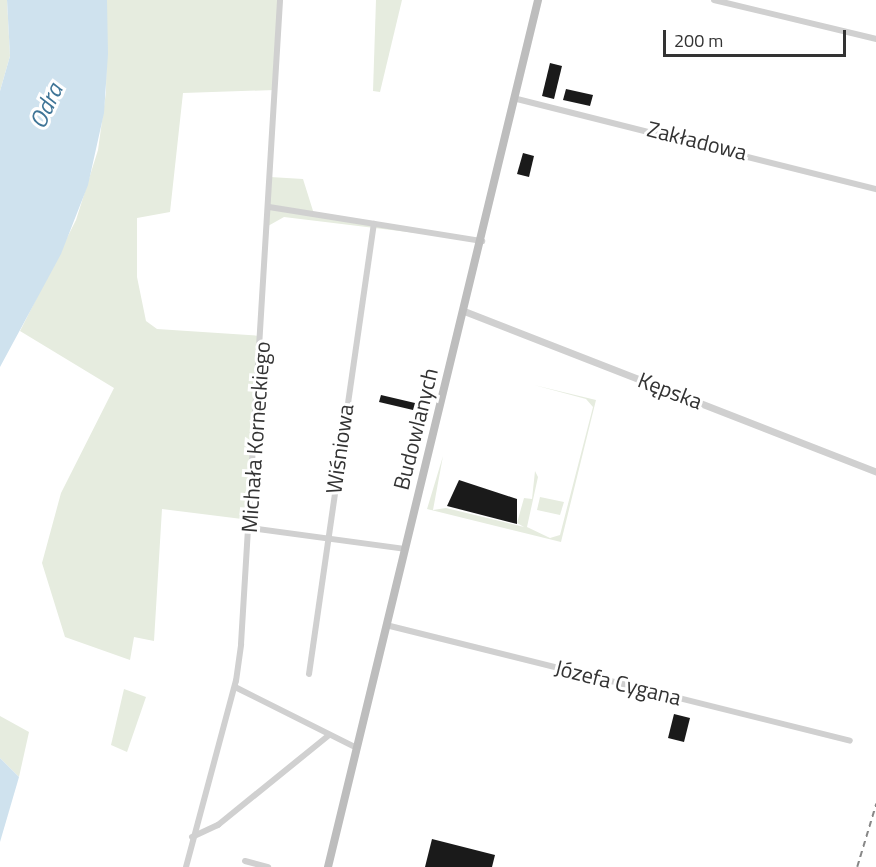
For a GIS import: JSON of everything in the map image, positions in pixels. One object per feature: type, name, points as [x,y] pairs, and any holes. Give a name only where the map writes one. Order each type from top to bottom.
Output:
[{"type":"main road","name":"Budowlanych","points":[[328,867],[517,99],[538,0]]},
{"type":"street","name":"Michała Korneckiego","points":[[186,867],[192,837],[235,687],[250,528],[280,0]]},
{"type":"street","points":[[714,0],[876,39]]},
{"type":"street","name":"Zakładowa","points":[[517,99],[876,189]]},
{"type":"street","points":[[269,207],[482,241]]},
{"type":"street","name":"Wiśniowa","points":[[309,674],[374,224]]},
{"type":"street","name":"Kępska","points":[[464,311],[876,472]]},
{"type":"street","points":[[250,528],[405,549]]},
{"type":"street","name":"Józefa Cygana","points":[[386,625],[850,741]]},
{"type":"street","points":[[235,687],[357,748]]},
{"type":"street","points":[[192,837],[218,825],[329,735]]},
{"type":"street","points":[[245,861],[268,867]]},
{"type":"shaded area","points":[[0,0],[7,0],[10,56],[0,91]]},
{"type":"shaded area","points":[[107,0],[280,0],[275,90],[183,93],[170,212],[137,218],[137,277],[146,321],[157,329],[262,336],[250,520],[162,509],[154,641],[134,637],[130,660],[65,637],[42,563],[61,493],[114,388],[20,331],[76,220],[98,150],[106,92]]},
{"type":"shaded area","points":[[376,0],[402,0],[380,92],[373,91]]},
{"type":"shaded area","points":[[270,177],[303,179],[314,214],[482,241],[284,217],[268,226]]},
{"type":"shaded area","points":[[534,385],[596,400],[561,542],[427,509],[443,456],[433,510],[446,508],[524,527],[517,523],[524,498],[532,499],[535,471],[538,477],[527,527],[550,538],[560,535],[593,407],[586,399]]},
{"type":"shaded area","points":[[540,497],[564,502],[560,515],[537,510]]},
{"type":"shaded area","points":[[124,689],[146,697],[127,752],[111,745]]},
{"type":"shaded area","points":[[0,716],[29,732],[19,777],[0,758]]},
{"type":"water","name":"Odra","points":[[7,0],[107,0],[108,54],[104,113],[88,185],[61,254],[0,367],[0,91],[10,56]]},
{"type":"water","points":[[0,758],[19,777],[0,842]]},
{"type":"building","points":[[550,63],[562,66],[554,99],[542,96]]},
{"type":"building","points":[[566,89],[593,95],[590,106],[563,100]]},
{"type":"building","points":[[523,153],[534,156],[529,177],[517,174]]},
{"type":"building","points":[[381,395],[415,403],[413,410],[379,402]]},
{"type":"building","points":[[459,480],[517,499],[517,524],[447,506]]},
{"type":"building","points":[[674,714],[690,718],[684,742],[668,738]]},
{"type":"building","points":[[432,839],[495,855],[492,867],[425,867]]},
{"type":"railway","points":[[857,867],[876,804]]}]
